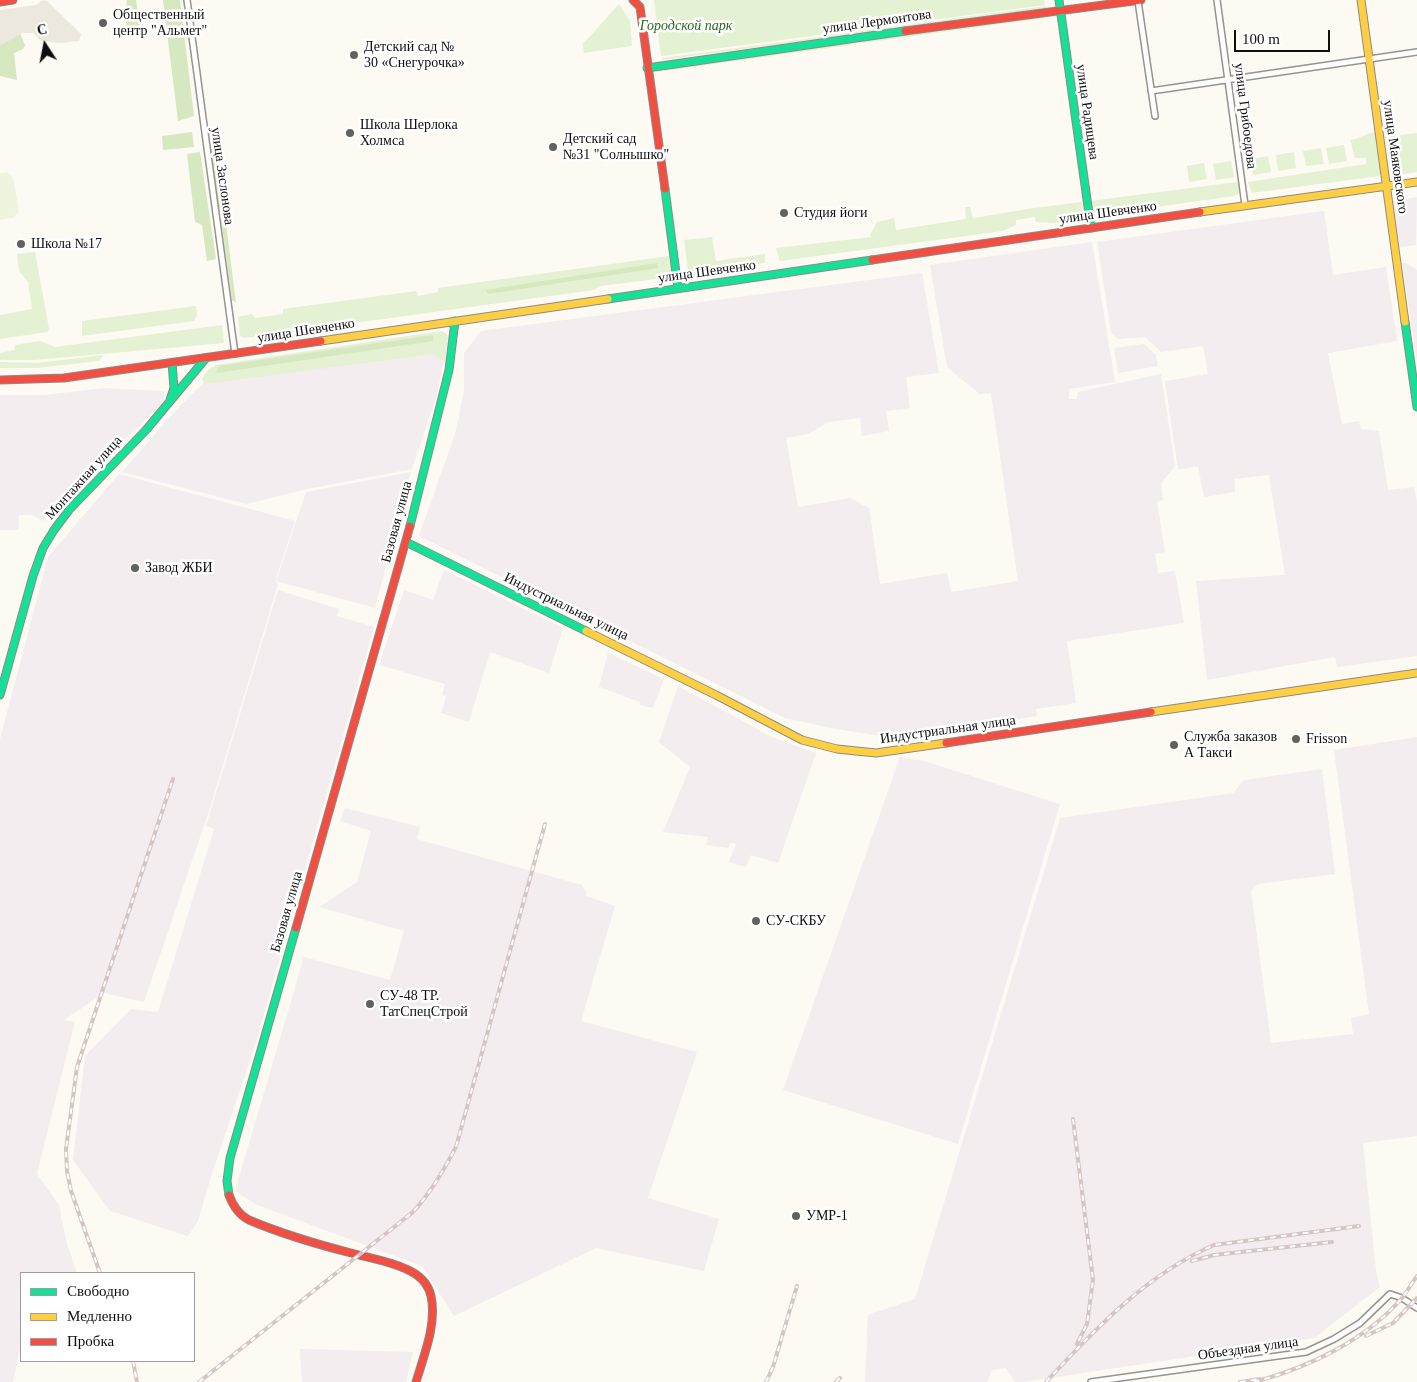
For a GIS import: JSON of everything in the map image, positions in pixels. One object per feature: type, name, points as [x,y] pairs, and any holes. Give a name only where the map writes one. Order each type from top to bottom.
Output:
[{"type":"street","points":[[0,2],[12,0]]},
{"type":"street","name":"улица Заслонова","points":[[187,0],[235,354]]},
{"type":"street","points":[[633,0],[640,7],[678,288]]},
{"type":"street","name":"улица Радищева","points":[[1059,0],[1091,228]]},
{"type":"street","points":[[1139,0],[1155,116]]},
{"type":"street","name":"улица Лермонтова","points":[[647,68],[856,37],[1139,0]]},
{"type":"street","name":"улица Грибоедова","points":[[1217,0],[1245,205]]},
{"type":"street","name":"улица Маяковского","points":[[1362,0],[1417,407]]},
{"type":"street","points":[[1151,90],[1417,52]]},
{"type":"street","name":"улица Шевченко","points":[[0,380],[57,378],[172,363],[1245,205],[1417,182]]},
{"type":"street","name":"Базовая улица","points":[[416,1382],[433,1320],[431,1296],[426,1284],[419,1277],[404,1268],[360,1254],[293,1237],[244,1218],[228,1196],[226,1181],[232,1150],[406,542],[449,372],[455,321]]},
{"type":"street","name":"Монтажная улица","points":[[0,695],[32,576],[43,548],[54,530],[68,510],[146,430],[206,358]]},
{"type":"street","points":[[170,402],[174,388],[172,363]]},
{"type":"street","name":"Индустриальная улица","points":[[406,542],[716,695],[802,740],[837,749],[876,753],[1417,673]]},
{"type":"street","name":"Объездная улица","points":[[1091,1382],[1306,1352],[1334,1339],[1360,1322],[1390,1294],[1402,1298],[1417,1308]]},
{"type":"shaded area","points":[[43,0],[47,1],[81,34],[79,41],[60,43],[41,41],[33,33],[22,33],[0,46],[0,10],[36,5]]},
{"type":"shaded area","points":[[1417,197],[1416,245],[1400,247],[1392,201]]},
{"type":"shaded area","points":[[1324,211],[1333,275],[1386,267],[1397,341],[1328,353],[1342,424],[1359,421],[1361,429],[1379,431],[1388,490],[1414,487],[1417,502],[1417,656],[1337,667],[1335,657],[1207,680],[1196,581],[1285,575],[1269,475],[1234,479],[1235,492],[1204,497],[1198,466],[1178,470],[1165,381],[1208,374],[1203,346],[1161,352],[1145,337],[1118,339],[1111,332],[1097,242]]},
{"type":"shaded area","points":[[1092,242],[1115,382],[1069,389],[1069,399],[1077,399],[1078,392],[1161,374],[1175,466],[1161,483],[1163,500],[1157,502],[1165,552],[1155,554],[1158,573],[1175,571],[1184,623],[1067,641],[1076,703],[1036,709],[1037,716],[899,739],[836,729],[785,718],[419,536],[455,434],[464,391],[464,353],[481,331],[922,273],[939,373],[906,377],[910,408],[886,411],[889,431],[862,436],[860,418],[829,422],[808,434],[786,438],[798,507],[850,498],[869,508],[880,584],[947,573],[951,592],[1018,581],[991,393],[980,394],[947,367],[930,265]]},
{"type":"shaded area","points":[[1402,263],[1406,263],[1417,270],[1417,361]]},
{"type":"shaded area","points":[[1144,344],[1156,355],[1158,366],[1118,373],[1114,348]]},
{"type":"shaded area","points":[[436,349],[444,359],[437,395],[412,469],[307,489],[247,504],[122,472],[177,409],[208,378]]},
{"type":"shaded area","points":[[104,388],[164,391],[164,402],[85,477],[43,521],[33,515],[19,515],[18,530],[0,530],[0,395],[44,395]]},
{"type":"shaded area","points":[[411,472],[375,608],[276,581],[306,492]]},
{"type":"shaded area","name":"Завод ЖБИ","points":[[119,474],[295,521],[275,581],[278,584],[209,811],[144,1002],[104,993],[64,1020],[75,1022],[37,1174],[59,1205],[67,1244],[77,1272],[20,1272],[20,1350],[13,1382],[0,1382],[0,739],[48,557]]},
{"type":"shaded area","points":[[444,570],[563,628],[549,673],[490,652],[469,722],[441,713],[446,696],[442,695],[445,684],[379,665],[404,590],[433,600]]},
{"type":"shaded area","points":[[278,590],[339,609],[337,616],[374,627],[256,1042],[198,1221],[188,1236],[110,1211],[73,1160],[85,1056],[131,1009],[158,1012],[214,829],[206,826]]},
{"type":"shaded area","points":[[608,653],[664,679],[653,708],[640,705],[640,702],[599,687]]},
{"type":"shaded area","points":[[678,686],[772,737],[816,753],[778,863],[751,855],[746,867],[729,862],[736,844],[731,842],[728,848],[706,845],[708,837],[663,832],[690,767],[659,742]]},
{"type":"shaded area","points":[[1417,737],[1417,1136],[1363,1143],[1376,1271],[1380,1287],[1314,1338],[1024,1382],[1015,1382],[1006,1368],[992,1370],[987,1382],[865,1382],[868,1315],[915,1299],[1060,818],[1233,793],[1244,780],[1322,769],[1335,874],[1258,884],[1251,891],[1271,1043],[1353,1034],[1351,1018],[1369,1014],[1334,750]]},
{"type":"shaded area","points":[[900,757],[924,761],[1060,804],[958,1144],[783,1090]]},
{"type":"shaded area","name":"СУ-48 ТР. ТатСпецСтрой","points":[[345,808],[420,827],[417,839],[582,885],[587,893],[586,896],[615,906],[581,1021],[697,1052],[648,1198],[719,1219],[704,1271],[596,1248],[454,1316],[422,1266],[257,1205],[235,1191],[304,957],[390,980],[404,931],[319,907],[357,882],[371,831],[340,821]]},
{"type":"shaded area","points":[[300,1349],[413,1352],[406,1382],[302,1382]]},
{"type":"green space","points":[[127,0],[136,0],[141,32],[134,37],[126,33]]},
{"type":"green space","points":[[163,0],[180,0],[194,116],[178,121]]},
{"type":"green space","name":"Городской парк","points":[[654,0],[1044,0],[1045,5],[661,56]]},
{"type":"green space","points":[[619,4],[630,21],[632,46],[584,53],[583,44]]},
{"type":"green space","points":[[1046,6],[1046,8],[855,34],[854,32]]},
{"type":"green space","points":[[1045,16],[1045,18],[863,43],[863,40]]},
{"type":"green space","points":[[20,33],[25,45],[23,49],[14,53],[17,80],[0,76],[0,44]]},
{"type":"green space","points":[[849,33],[850,35],[662,60],[662,58]]},
{"type":"green space","points":[[850,43],[851,45],[664,71],[664,68]]},
{"type":"green space","points":[[192,132],[194,147],[163,150],[162,136]]},
{"type":"green space","points":[[1375,132],[1381,172],[1379,176],[1252,193],[1248,182],[1366,164],[1366,158],[1355,158],[1350,140]]},
{"type":"green space","points":[[1417,133],[1417,172],[1393,173],[1385,137]]},
{"type":"green space","points":[[1344,145],[1347,161],[1329,164],[1326,148]]},
{"type":"green space","points":[[1321,148],[1324,164],[1306,166],[1303,151]]},
{"type":"green space","points":[[210,149],[215,149],[223,208],[219,209]]},
{"type":"green space","points":[[200,152],[216,259],[207,261],[202,225],[195,222],[187,154]]},
{"type":"green space","points":[[1294,152],[1296,168],[1278,171],[1276,155]]},
{"type":"green space","points":[[1268,156],[1271,172],[1253,175],[1250,159]]},
{"type":"green space","points":[[1231,161],[1234,177],[1216,180],[1213,164]]},
{"type":"green space","points":[[1204,163],[1207,179],[1189,182],[1187,166]]},
{"type":"green space","points":[[7,172],[13,177],[19,211],[13,218],[0,220],[0,173]]},
{"type":"green space","points":[[1237,182],[1241,188],[1240,193],[1234,196],[1099,215],[1093,210],[1090,201]]},
{"type":"green space","points":[[1082,202],[1083,217],[1055,223],[1036,222],[1035,217],[1016,220],[1016,225],[1003,231],[780,261],[776,248],[871,237],[870,235],[877,222],[894,218],[896,230],[966,219],[965,207],[970,207],[973,218]]},
{"type":"green space","points":[[225,216],[236,303],[232,300],[221,219]]},
{"type":"green space","points":[[712,237],[716,261],[765,254],[765,263],[693,274],[694,271],[688,272],[684,240]]},
{"type":"green space","points":[[35,252],[49,329],[47,332],[0,339],[0,315],[32,309],[28,282],[19,271],[17,254]]},
{"type":"green space","points":[[669,256],[672,273],[665,278],[600,286],[594,290],[245,338],[240,336],[238,317],[252,314],[255,318],[283,314],[283,309],[416,291],[418,296],[438,292],[438,288]]},
{"type":"green space","points":[[657,263],[658,268],[488,294],[486,290]]},
{"type":"green space","points":[[196,306],[197,315],[194,321],[82,336],[82,321]]},
{"type":"green space","points":[[222,325],[224,343],[35,360],[0,360],[0,353],[14,350],[15,345],[40,341],[55,347]]},
{"type":"green space","points":[[441,331],[446,333],[448,337],[445,362],[432,354],[213,383],[204,383],[202,379],[208,370],[216,365]]},
{"type":"green space","points":[[433,335],[433,341],[216,373],[219,366]]},
{"type":"green space","points":[[103,355],[99,361],[37,368],[0,368],[0,362],[38,363]]},
{"type":"railway","points":[[100,1272],[71,1191],[67,1171],[66,1149],[77,1067],[173,779]]},
{"type":"railway","points":[[199,1382],[413,1212],[437,1181],[456,1147],[545,824]]},
{"type":"railway","points":[[1073,1119],[1093,1280],[1087,1324],[1077,1344]]},
{"type":"railway","points":[[1046,1382],[1103,1323],[1144,1287],[1166,1271],[1214,1245],[1359,1226]]},
{"type":"railway","points":[[1192,1261],[1214,1255],[1332,1242]]},
{"type":"railway","points":[[1254,1382],[1314,1361],[1353,1340],[1387,1313],[1402,1298],[1417,1276]]},
{"type":"railway","points":[[766,1382],[773,1367],[797,1286]]},
{"type":"railway","points":[[1366,1336],[1393,1323],[1417,1298]]},
{"type":"railway","points":[[133,1362],[137,1382]]},
{"type":"railway","points":[[836,1382],[840,1378]]},
{"type":"railway","points":[[1240,1382],[1260,1379]]},
{"type":"traffic: fast","points":[[1059,0],[1091,228]]},
{"type":"traffic: fast","points":[[647,68],[905,31]]},
{"type":"traffic: fast","points":[[665,189],[678,288]]},
{"type":"traffic: fast","points":[[608,299],[872,260]]},
{"type":"traffic: fast","points":[[410,526],[449,370],[455,321]]},
{"type":"traffic: fast","points":[[1405,322],[1417,407]]},
{"type":"traffic: fast","points":[[0,695],[33,576],[43,548],[54,530],[69,510],[146,430],[206,358]]},
{"type":"traffic: fast","points":[[170,400],[174,388],[172,363]]},
{"type":"traffic: fast","points":[[406,542],[586,631]]},
{"type":"traffic: fast","points":[[229,1195],[227,1181],[230,1158],[296,928]]},
{"type":"traffic: slow","points":[[1361,0],[1405,322]]},
{"type":"traffic: slow","points":[[1200,212],[1417,182]]},
{"type":"traffic: slow","points":[[321,341],[608,299]]},
{"type":"traffic: slow","points":[[586,631],[802,740],[837,749],[876,753],[946,743]]},
{"type":"traffic: slow","points":[[1151,712],[1417,673]]},
{"type":"traffic: jam","points":[[0,2],[13,0]]},
{"type":"traffic: jam","points":[[633,0],[640,7],[665,189]]},
{"type":"traffic: jam","points":[[905,31],[1141,0]]},
{"type":"traffic: jam","points":[[872,260],[1200,212]]},
{"type":"traffic: jam","points":[[0,380],[64,378],[321,341]]},
{"type":"traffic: jam","points":[[296,928],[410,526]]},
{"type":"traffic: jam","points":[[946,743],[1151,712]]},
{"type":"traffic: jam","points":[[229,1195],[237,1210],[249,1220],[312,1242],[393,1264],[418,1276],[428,1287],[431,1296],[432,1317],[429,1339],[416,1382]]},
{"type":"place","name":"Общественный центр \"Альмет\"","points":[[103,23]]},
{"type":"place","name":"Детский сад № 30 «Снегурочка»","points":[[354,55]]},
{"type":"place","name":"Школа Шерлока Холмса","points":[[350,133]]},
{"type":"place","name":"Детский сад №31 \"Солнышко\"","points":[[553,147]]},
{"type":"place","name":"Студия йоги","points":[[784,213]]},
{"type":"place","name":"Школа №17","points":[[21,244]]},
{"type":"place","name":"Завод ЖБИ","points":[[135,568]]},
{"type":"place","name":"Frisson","points":[[1296,739]]},
{"type":"place","name":"Служба заказов А Такси","points":[[1174,745]]},
{"type":"place","name":"СУ-СКБУ","points":[[756,921]]},
{"type":"place","name":"СУ-48 ТР. ТатСпецСтрой","points":[[370,1004]]},
{"type":"place","name":"УМР-1","points":[[796,1216]]}]
